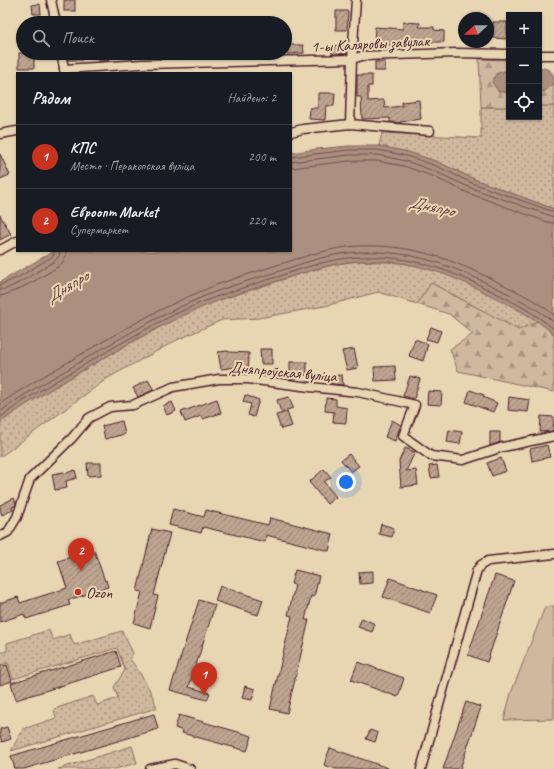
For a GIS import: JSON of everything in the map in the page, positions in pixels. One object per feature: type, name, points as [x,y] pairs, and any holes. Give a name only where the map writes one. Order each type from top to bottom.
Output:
[{"type":"street","points":[[51,0],[54,16]]},
{"type":"street","points":[[350,124],[356,0]]},
{"type":"street","name":"1-ы Каляровы завулак","points":[[65,71],[142,64],[352,59],[362,56],[457,53],[506,54]]},
{"type":"street","points":[[542,55],[554,55]]},
{"type":"street","points":[[63,60],[65,71]]},
{"type":"street","points":[[292,132],[303,129],[350,124],[430,131]]},
{"type":"street","points":[[0,134],[16,130]]},
{"type":"street","points":[[0,250],[16,242]]},
{"type":"street","name":"Дняпроўская вуліца","points":[[0,536],[8,532],[17,517],[30,479],[72,438],[89,418],[110,407],[133,406],[173,387],[219,379],[248,379],[358,392],[414,405],[403,436],[431,456],[463,460],[503,447],[554,436]]},
{"type":"street","points":[[420,769],[477,570],[481,565],[488,561],[554,554]]},
{"type":"street","points":[[150,769],[174,764],[190,769]]},
{"type":"green space","points":[[479,59],[506,60],[506,71],[496,74],[498,91],[506,92],[506,107],[481,107]]},
{"type":"green space","points":[[554,83],[554,106],[542,106],[542,91]]},
{"type":"green space","points":[[542,106],[554,106],[554,209],[474,179],[438,162],[408,152],[379,146],[382,133],[481,138],[481,107],[506,107],[506,120],[542,120]]},
{"type":"green space","points":[[360,261],[415,265],[447,274],[478,287],[538,321],[519,330],[431,283],[417,304],[378,292],[325,306],[259,318],[222,320],[175,341],[108,378],[0,457],[0,423],[14,412],[123,347],[179,317],[211,303],[303,273],[336,264]]},
{"type":"green space","points":[[431,283],[519,330],[538,321],[554,334],[554,392],[458,371],[450,349],[473,334],[449,314],[417,304]]},
{"type":"green space","points":[[554,606],[554,719],[504,720],[511,693],[545,607]]},
{"type":"green space","points":[[49,630],[53,640],[70,634],[74,645],[122,631],[133,653],[130,659],[146,683],[157,708],[11,751],[23,729],[56,718],[54,709],[93,696],[97,705],[118,698],[114,687],[125,670],[117,648],[13,679],[8,663],[0,665],[0,653],[7,651],[7,643]]},
{"type":"green space","points":[[132,746],[137,763],[115,769],[58,769]]},
{"type":"water","points":[[542,68],[551,71],[554,83],[545,91],[542,92]]},
{"type":"water","points":[[506,71],[506,92],[498,91],[492,82],[496,74]]},
{"type":"water","name":"Дняпро","points":[[348,146],[379,146],[408,152],[438,162],[474,179],[554,209],[554,334],[532,318],[516,309],[476,288],[444,274],[396,262],[360,261],[340,263],[236,294],[177,319],[144,335],[39,396],[0,423],[0,282],[52,252],[292,252],[292,153]]},
{"type":"building","points":[[64,0],[75,0],[75,11],[64,11]]},
{"type":"building","points":[[40,4],[41,14],[33,14],[32,5]]},
{"type":"building","points":[[336,11],[348,11],[347,30],[336,30]]},
{"type":"building","points":[[403,22],[420,23],[419,27],[434,27],[434,30],[444,31],[444,42],[414,43],[393,41],[393,45],[374,44],[375,27],[403,29]]},
{"type":"building","points":[[494,22],[506,22],[506,39],[494,38]]},
{"type":"building","points":[[292,45],[303,45],[304,53],[292,54]]},
{"type":"building","points":[[345,45],[346,54],[332,54],[332,46]]},
{"type":"building","points":[[19,60],[34,60],[34,68],[19,68]]},
{"type":"building","points":[[98,60],[109,60],[109,61]]},
{"type":"building","points":[[375,62],[385,62],[385,71],[375,71]]},
{"type":"building","points":[[357,75],[372,75],[372,86],[368,86],[368,101],[384,100],[385,108],[402,106],[402,102],[419,100],[421,119],[400,123],[390,122],[390,118],[362,119],[361,97],[357,97]]},
{"type":"building","points":[[318,93],[335,93],[334,106],[326,106],[325,120],[309,119],[310,108],[318,108]]},
{"type":"building","points":[[0,154],[10,175],[0,179]]},
{"type":"building","points":[[0,215],[11,234],[0,240]]},
{"type":"building","points":[[431,327],[441,331],[437,342],[426,339]]},
{"type":"building","points":[[415,339],[428,344],[423,361],[409,356]]},
{"type":"building","points":[[260,349],[272,349],[272,364],[261,364]]},
{"type":"building","points":[[354,349],[358,368],[347,370],[342,351]]},
{"type":"building","points":[[228,351],[249,353],[248,374],[238,373],[238,367],[221,369],[218,352]]},
{"type":"building","points":[[290,362],[307,362],[307,375],[290,375]]},
{"type":"building","points":[[395,366],[396,380],[375,381],[374,367]]},
{"type":"building","points":[[342,375],[343,385],[331,384],[330,376]]},
{"type":"building","points":[[410,376],[420,379],[414,399],[403,396]]},
{"type":"building","points":[[148,380],[154,390],[138,397],[133,388]]},
{"type":"building","points":[[470,390],[484,395],[483,397],[497,403],[493,412],[466,402]]},
{"type":"building","points":[[428,391],[442,392],[441,405],[427,404]]},
{"type":"building","points":[[245,395],[259,400],[254,417],[248,415],[251,404],[243,402]]},
{"type":"building","points":[[289,397],[293,408],[281,412],[277,400]]},
{"type":"building","points":[[509,397],[530,400],[528,412],[508,410]]},
{"type":"building","points":[[326,398],[336,399],[336,406],[347,408],[346,423],[333,422],[334,412],[325,411]]},
{"type":"building","points":[[217,399],[221,413],[203,419],[201,416],[185,422],[181,412]]},
{"type":"building","points":[[172,402],[176,411],[167,415],[163,406]]},
{"type":"building","points":[[287,412],[292,426],[281,429],[276,415]]},
{"type":"building","points":[[541,416],[554,417],[553,431],[540,432]]},
{"type":"building","points":[[392,420],[401,425],[395,441],[385,437]]},
{"type":"building","points":[[122,421],[125,434],[105,439],[102,426]]},
{"type":"building","points":[[449,430],[462,432],[460,444],[447,442]]},
{"type":"building","points":[[490,432],[500,432],[500,442],[490,446]]},
{"type":"building","points":[[547,445],[550,457],[532,461],[530,449]]},
{"type":"building","points":[[405,448],[415,452],[406,471],[416,470],[418,485],[401,487],[399,461]]},
{"type":"building","points":[[349,454],[359,466],[351,472],[341,460]]},
{"type":"building","points":[[501,458],[506,471],[492,476],[487,463]]},
{"type":"building","points":[[87,463],[101,463],[101,475],[88,476]]},
{"type":"building","points":[[437,465],[439,477],[431,478],[429,466]]},
{"type":"building","points":[[324,469],[331,477],[324,482],[336,497],[327,504],[309,482]]},
{"type":"building","points":[[75,470],[77,478],[66,481],[67,488],[55,490],[52,474],[64,472],[64,474]]},
{"type":"building","points":[[14,498],[16,503],[15,506],[12,507],[13,510],[2,515],[0,505]]},
{"type":"building","points":[[173,509],[204,517],[206,510],[268,525],[270,518],[333,534],[329,551],[266,535],[265,542],[203,527],[201,533],[169,525]]},
{"type":"building","points":[[381,524],[394,528],[392,537],[379,534]]},
{"type":"building","points":[[152,529],[170,533],[154,595],[158,596],[150,628],[134,623],[142,592],[137,591]]},
{"type":"building","points":[[94,550],[108,587],[98,590],[99,593],[92,596],[91,593],[68,600],[70,605],[26,619],[24,614],[0,622],[0,603],[18,597],[20,603],[67,588],[58,561]]},
{"type":"building","points":[[295,570],[319,576],[314,597],[311,596],[305,620],[309,620],[287,713],[270,709],[292,616],[288,615],[295,585],[291,584]]},
{"type":"building","points":[[373,571],[373,583],[360,584],[359,572]]},
{"type":"building","points":[[495,575],[514,581],[487,662],[468,655]]},
{"type":"building","points":[[390,578],[437,595],[430,613],[383,597]]},
{"type":"building","points":[[220,586],[263,600],[258,615],[215,601]]},
{"type":"building","points":[[199,600],[215,605],[189,687],[210,693],[207,700],[170,690]]},
{"type":"building","points":[[362,618],[375,624],[372,632],[358,627]]},
{"type":"building","points":[[116,651],[121,667],[16,700],[11,683]]},
{"type":"building","points":[[358,662],[404,678],[398,697],[351,680]]},
{"type":"building","points":[[7,665],[12,681],[0,685],[0,667]]},
{"type":"building","points":[[245,686],[255,689],[252,700],[242,698]]},
{"type":"building","points":[[466,702],[481,707],[460,769],[443,769]]},
{"type":"building","points":[[154,714],[158,729],[24,769],[15,769],[11,756]]},
{"type":"building","points":[[179,715],[252,736],[247,751],[182,733],[183,731],[175,728]]},
{"type":"building","points":[[7,727],[11,739],[2,742],[0,729]]},
{"type":"building","points":[[370,730],[378,733],[375,742],[366,739]]},
{"type":"building","points":[[330,748],[388,769],[336,769],[324,765]]},
{"type":"place","name":"Евроопт Market","points":[[81,571]]},
{"type":"place","name":"Ozon","points":[[78,592]]},
{"type":"place","name":"КПС","points":[[204,695]]}]
